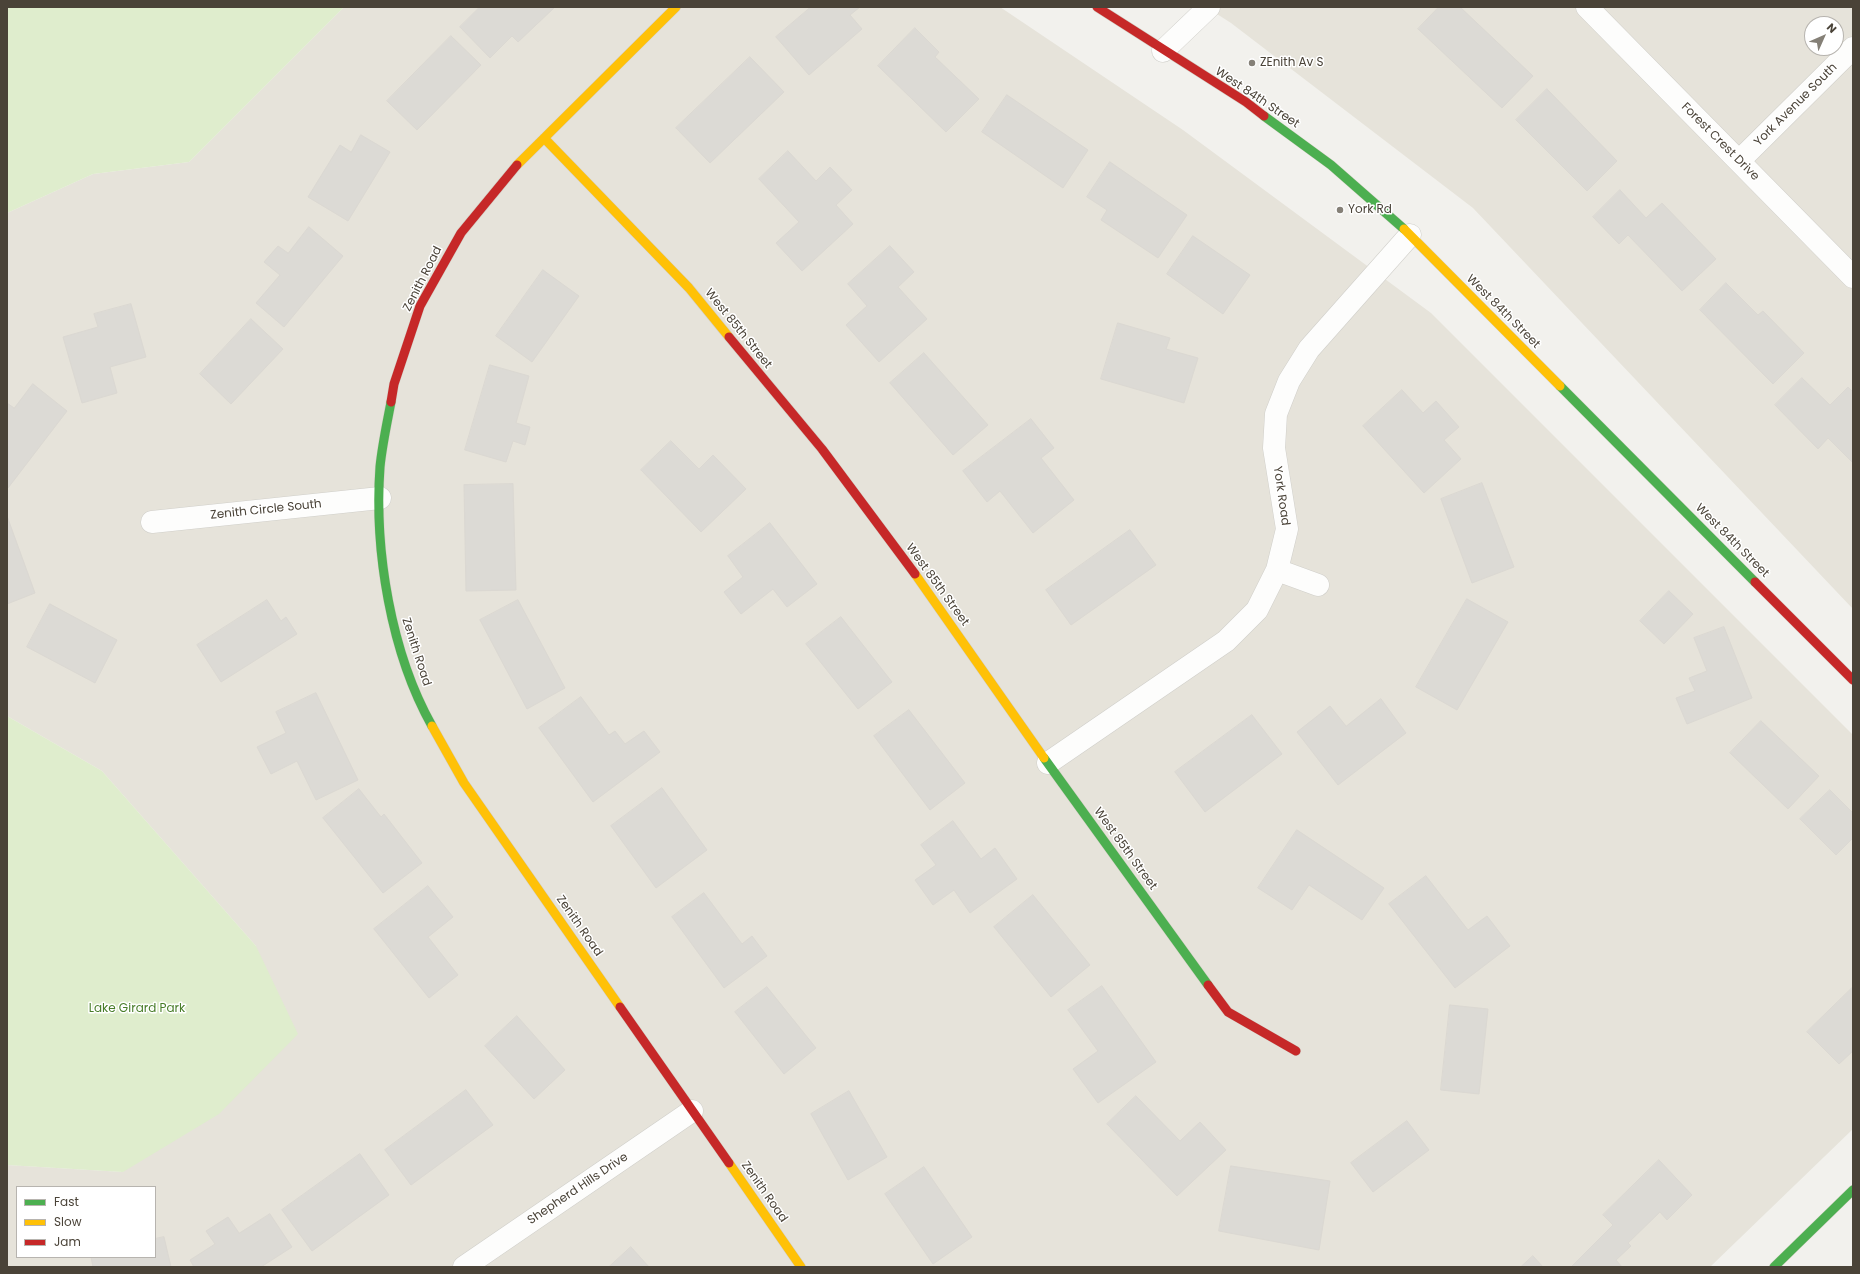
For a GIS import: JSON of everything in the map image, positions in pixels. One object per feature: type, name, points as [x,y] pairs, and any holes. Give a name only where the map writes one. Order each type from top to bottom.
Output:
[{"type":"street","name":"Zenith Road","points":[[676,7],[513,169],[461,233],[420,306],[394,384],[380,467],[380,548],[394,631],[423,710],[464,782],[801,1267]]},
{"type":"street","name":"West 84th Street","points":[[1097,7],[1163,51],[1246,102],[1325,161],[1410,235],[1853,680]]},
{"type":"street","points":[[1163,51],[1209,7]]},
{"type":"street","name":"Forest Crest Drive","points":[[1587,7],[1853,278]]},
{"type":"street","name":"York Avenue South","points":[[1739,161],[1853,48]]},
{"type":"street","name":"West 85th Street","points":[[544,138],[689,288],[822,449],[946,615],[1048,763],[1228,1012],[1296,1051]]},
{"type":"street","name":"York Road","points":[[1048,763],[1226,641],[1257,610],[1277,570],[1287,529],[1274,448],[1276,414],[1286,387],[1308,349],[1410,235]]},
{"type":"street","name":"Zenith Circle South","points":[[152,522],[380,498]]},
{"type":"street","points":[[1277,570],[1318,585]]},
{"type":"street","name":"Shepherd Hills Drive","points":[[464,1267],[692,1111]]},
{"type":"street","points":[[1774,1267],[1853,1190]]},
{"type":"shaded area","points":[[344,7],[1000,7],[1183,130],[1431,313],[1853,735],[1853,1129],[1710,1267],[7,1267],[7,1165],[123,1172],[256,946],[102,771],[7,716],[7,213],[93,174],[189,162]]},
{"type":"shaded area","points":[[1206,7],[1853,7],[1853,609],[1473,208],[1231,23]]},
{"type":"green space","points":[[7,7],[344,7],[189,162],[93,174],[7,213]]},
{"type":"green space","name":"Lake Girard Park","points":[[7,716],[102,771],[256,946],[298,1034],[219,1114],[123,1172],[7,1165]]},
{"type":"building","points":[[480,7],[555,7],[518,42],[512,36],[490,58],[460,27]]},
{"type":"building","points":[[811,7],[860,7],[850,15],[862,29],[809,75],[776,37]]},
{"type":"building","points":[[1439,7],[1460,7],[1533,76],[1502,108],[1418,29]]},
{"type":"building","points":[[915,28],[939,52],[935,57],[979,99],[946,132],[878,66]]},
{"type":"building","points":[[451,36],[481,65],[417,130],[387,101]]},
{"type":"building","points":[[750,57],[784,92],[710,163],[676,128]]},
{"type":"building","points":[[1547,89],[1617,161],[1587,191],[1516,120]]},
{"type":"building","points":[[1007,95],[1088,150],[1063,188],[982,132]]},
{"type":"building","points":[[361,135],[390,152],[348,221],[308,197],[340,145],[351,152]]},
{"type":"building","points":[[788,151],[816,181],[830,167],[852,190],[836,205],[853,224],[802,271],[776,243],[799,222],[759,179]]},
{"type":"building","points":[[1110,162],[1187,215],[1158,258],[1101,220],[1107,210],[1087,197]]},
{"type":"building","points":[[1620,190],[1646,218],[1662,203],[1716,259],[1682,291],[1628,235],[1619,244],[1593,217]]},
{"type":"building","points":[[309,227],[343,256],[284,327],[256,303],[280,275],[264,262],[278,246],[288,253]]},
{"type":"building","points":[[1193,236],[1250,275],[1223,314],[1167,274]]},
{"type":"building","points":[[890,246],[914,272],[898,287],[927,319],[879,362],[846,325],[867,306],[848,284]]},
{"type":"building","points":[[543,270],[579,296],[532,362],[496,336]]},
{"type":"building","points":[[1726,283],[1758,315],[1763,311],[1804,353],[1773,384],[1700,310]]},
{"type":"building","points":[[131,304],[146,357],[110,367],[117,393],[82,403],[63,337],[98,327],[94,314]]},
{"type":"building","points":[[251,319],[283,349],[231,404],[200,374]]},
{"type":"building","points":[[1118,323],[1170,338],[1166,349],[1198,358],[1184,403],[1101,379]]},
{"type":"building","points":[[924,353],[988,425],[953,455],[890,383]]},
{"type":"building","points":[[490,365],[529,376],[516,423],[530,427],[525,445],[513,441],[506,462],[465,450]]},
{"type":"building","points":[[1802,378],[1830,405],[1848,387],[1853,392],[1853,463],[1828,438],[1818,449],[1775,405]]},
{"type":"building","points":[[33,384],[67,411],[8,488],[7,403],[14,408]]},
{"type":"building","points":[[1402,390],[1423,413],[1436,401],[1459,427],[1444,440],[1461,459],[1424,493],[1363,426]]},
{"type":"building","points":[[1031,419],[1054,448],[1041,458],[1074,500],[1033,533],[1000,491],[987,502],[963,471]]},
{"type":"building","points":[[671,441],[699,469],[713,455],[746,489],[701,532],[641,470]]},
{"type":"building","points":[[1482,483],[1514,567],[1472,583],[1441,499]]},
{"type":"building","points":[[513,484],[516,590],[466,591],[464,485]]},
{"type":"building","points":[[7,516],[35,593],[7,604]]},
{"type":"building","points":[[770,523],[817,584],[787,607],[773,589],[741,614],[724,592],[743,577],[728,556]]},
{"type":"building","points":[[1130,530],[1156,565],[1071,625],[1046,590]]},
{"type":"building","points":[[1669,591],[1693,614],[1664,644],[1640,621]]},
{"type":"building","points":[[1467,599],[1508,622],[1457,710],[1416,687]]},
{"type":"building","points":[[267,600],[281,621],[286,617],[297,634],[221,682],[197,645]]},
{"type":"building","points":[[518,600],[565,688],[527,709],[480,620]]},
{"type":"building","points":[[50,604],[117,640],[95,683],[27,647]]},
{"type":"building","points":[[841,617],[892,682],[858,709],[806,644]]},
{"type":"building","points":[[1724,627],[1752,698],[1687,724],[1676,698],[1695,691],[1689,678],[1707,671],[1694,638]]},
{"type":"building","points":[[316,693],[358,780],[316,800],[297,761],[271,774],[257,747],[286,733],[276,712]]},
{"type":"building","points":[[581,697],[609,735],[615,731],[625,744],[644,731],[660,752],[593,802],[539,728]]},
{"type":"building","points":[[1381,699],[1406,733],[1338,785],[1297,732],[1330,706],[1346,726]]},
{"type":"building","points":[[909,710],[965,783],[930,810],[874,736]]},
{"type":"building","points":[[1252,715],[1282,754],[1205,812],[1175,772]]},
{"type":"building","points":[[1761,721],[1819,776],[1788,809],[1730,753]]},
{"type":"building","points":[[662,788],[707,850],[656,888],[611,826]]},
{"type":"building","points":[[359,789],[381,817],[384,814],[422,863],[383,893],[323,818]]},
{"type":"building","points":[[1830,790],[1853,813],[1853,838],[1836,855],[1800,819]]},
{"type":"building","points":[[953,821],[981,859],[995,848],[1017,879],[970,913],[954,890],[933,905],[915,880],[936,865],[921,845]]},
{"type":"building","points":[[1297,830],[1384,888],[1362,920],[1309,885],[1292,910],[1258,888]]},
{"type":"building","points":[[1426,876],[1468,930],[1487,916],[1510,946],[1455,988],[1389,904]]},
{"type":"building","points":[[428,886],[453,917],[428,937],[458,975],[429,998],[374,929]]},
{"type":"building","points":[[704,893],[742,944],[752,936],[767,956],[724,988],[672,917]]},
{"type":"building","points":[[1033,895],[1090,965],[1051,997],[994,927]]},
{"type":"building","points":[[1102,986],[1156,1062],[1098,1103],[1073,1069],[1098,1051],[1068,1010]]},
{"type":"building","points":[[767,987],[816,1048],[784,1074],[735,1012]]},
{"type":"building","points":[[1853,987],[1853,1051],[1839,1064],[1807,1032]]},
{"type":"building","points":[[1450,1005],[1488,1009],[1479,1094],[1441,1090]]},
{"type":"building","points":[[517,1016],[565,1070],[534,1099],[485,1046]]},
{"type":"building","points":[[466,1090],[493,1125],[411,1185],[385,1150]]},
{"type":"building","points":[[849,1091],[887,1157],[848,1180],[811,1114]]},
{"type":"building","points":[[1136,1096],[1180,1141],[1200,1122],[1226,1150],[1177,1196],[1107,1124]]},
{"type":"building","points":[[1407,1121],[1429,1150],[1373,1192],[1351,1163]]},
{"type":"building","points":[[360,1154],[389,1195],[312,1251],[282,1210]]},
{"type":"building","points":[[1659,1160],[1692,1195],[1667,1220],[1660,1212],[1628,1243],[1631,1246],[1616,1260],[1622,1267],[1573,1267],[1572,1266],[1613,1225],[1603,1215]]},
{"type":"building","points":[[1231,1166],[1330,1181],[1319,1250],[1219,1231]]},
{"type":"building","points":[[924,1167],[972,1237],[933,1264],[885,1194]]},
{"type":"building","points":[[270,1214],[292,1247],[261,1267],[194,1267],[190,1260],[215,1244],[206,1231],[228,1217],[239,1233]]},
{"type":"building","points":[[164,1237],[171,1267],[93,1267],[91,1258],[156,1258],[156,1239]]},
{"type":"building","points":[[631,1247],[649,1267],[609,1267]]},
{"type":"building","points":[[1533,1256],[1543,1267],[1521,1267]]},
{"type":"traffic: fast","points":[[1264,116],[1331,165],[1404,229]]},
{"type":"traffic: fast","points":[[1560,386],[1755,582]]},
{"type":"traffic: fast","points":[[391,402],[380,467],[380,533],[383,567],[388,601],[406,667],[432,726]]},
{"type":"traffic: fast","points":[[1044,758],[1208,985]]},
{"type":"traffic: fast","points":[[1774,1267],[1853,1190]]},
{"type":"traffic: slow","points":[[517,165],[676,7]]},
{"type":"traffic: slow","points":[[544,138],[689,288],[729,337]]},
{"type":"traffic: slow","points":[[1404,229],[1560,386]]},
{"type":"traffic: slow","points":[[915,574],[1044,758]]},
{"type":"traffic: slow","points":[[432,726],[464,783],[620,1007]]},
{"type":"traffic: slow","points":[[729,1163],[801,1267]]},
{"type":"traffic: jam","points":[[1097,7],[1246,102],[1264,116]]},
{"type":"traffic: jam","points":[[391,402],[394,384],[420,306],[461,233],[517,165]]},
{"type":"traffic: jam","points":[[729,337],[822,449],[915,574]]},
{"type":"traffic: jam","points":[[1755,582],[1853,680]]},
{"type":"traffic: jam","points":[[1208,985],[1228,1012],[1296,1051]]},
{"type":"traffic: jam","points":[[620,1007],[729,1163]]},
{"type":"place","name":"ZEnith Av S","points":[[1252,63]]},
{"type":"place","name":"York Rd","points":[[1340,210]]}]
